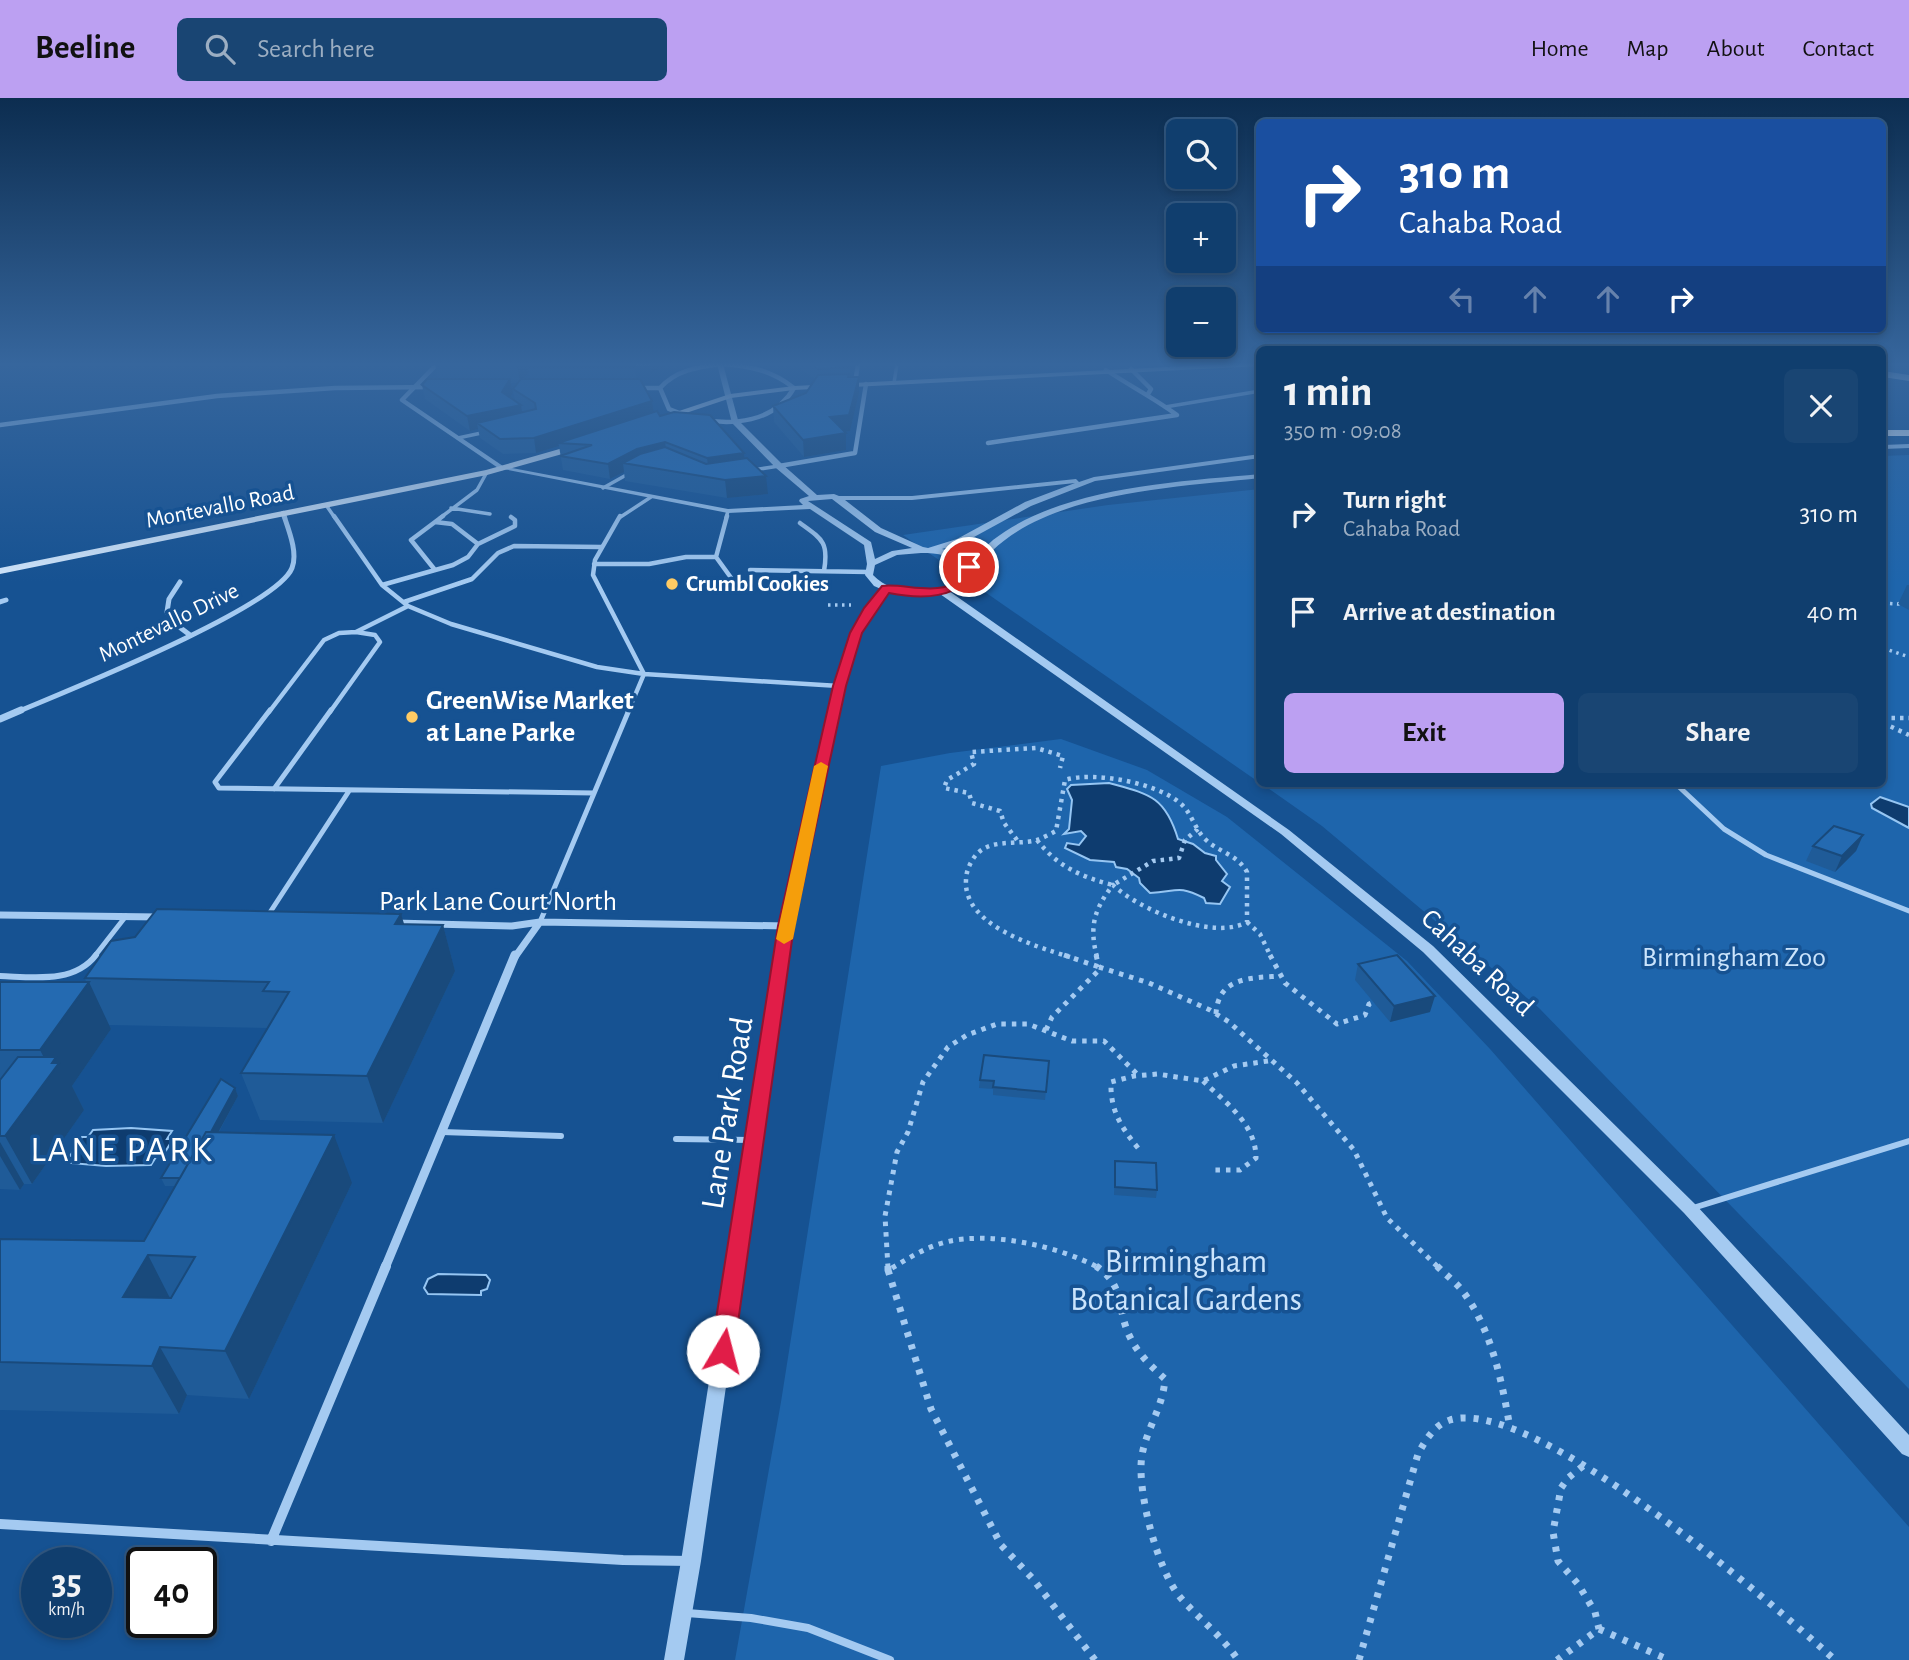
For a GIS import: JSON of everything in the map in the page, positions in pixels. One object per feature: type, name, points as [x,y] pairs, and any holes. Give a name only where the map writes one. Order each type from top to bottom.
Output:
[{"type":"main road","name":"Montevallo Road","points":[[0,570],[487,472],[586,443]]},
{"type":"street","points":[[751,437],[814,496]]},
{"type":"street","points":[[779,466],[855,453],[858,437]]},
{"type":"street","points":[[988,443],[1029,437]]},
{"type":"street","points":[[458,438],[502,468],[603,488],[727,511],[808,507]]},
{"type":"street","points":[[1886,447],[1909,446]]},
{"type":"street","points":[[1256,457],[1094,479],[912,498],[839,498],[828,495],[814,496],[803,501],[808,507],[841,524],[868,544],[872,580],[886,589],[909,593],[942,591],[963,582],[970,572],[969,568],[985,549],[1002,536],[1066,507],[1130,492],[1256,477]]},
{"type":"street","points":[[870,568],[895,552],[925,550],[960,541],[1028,504],[1094,479]]},
{"type":"street","points":[[839,498],[878,530],[925,550],[960,558],[969,568]]},
{"type":"street","name":"Montevallo Drive","points":[[0,719],[190,635],[246,607],[289,574],[293,564],[283,513]]},
{"type":"street","points":[[180,583],[171,594],[166,607],[170,620],[190,635]]},
{"type":"street","name":"Lane Park Road","points":[[674,1660],[786,926],[839,686],[856,633],[870,608],[886,589]]},
{"type":"street","name":"Cahaba Road","points":[[942,591],[1285,832],[1418,940],[1690,1209],[1909,1448]]},
{"type":"street","points":[[0,915],[165,917]]},
{"type":"street","points":[[255,919],[279,920]]},
{"type":"street","points":[[271,1541],[519,949],[540,922]]},
{"type":"street","name":"Park Lane Court North","points":[[389,923],[512,926],[540,922],[786,926]]},
{"type":"street","points":[[0,1524],[691,1562]]},
{"type":"lane","points":[[458,438],[463,437]]},
{"type":"lane","points":[[741,472],[779,466]]},
{"type":"lane","points":[[435,570],[411,540],[477,490],[487,472]]},
{"type":"lane","points":[[603,488],[629,474]]},
{"type":"lane","points":[[644,674],[593,575],[601,547],[620,516],[651,497]]},
{"type":"lane","points":[[326,505],[382,585],[406,604],[450,624],[597,667],[644,674],[839,686]]},
{"type":"lane","points":[[451,508],[490,514]]},
{"type":"lane","points":[[727,511],[716,556],[737,586]]},
{"type":"lane","points":[[382,585],[435,570],[468,557],[478,544],[515,526],[512,517]]},
{"type":"lane","points":[[434,522],[452,524],[478,544]]},
{"type":"lane","points":[[800,523],[826,542],[828,550],[824,571]]},
{"type":"lane","points":[[356,632],[406,604],[471,579],[493,554],[501,549],[514,546],[601,547]]},
{"type":"lane","points":[[594,564],[649,564],[685,557],[716,556]]},
{"type":"lane","points":[[750,570],[824,571],[870,568]]},
{"type":"lane","points":[[274,789],[380,642],[375,635],[356,632],[339,633],[324,640],[215,782],[219,788],[349,791],[594,793]]},
{"type":"lane","points":[[540,922],[644,674]]},
{"type":"lane","points":[[1679,787],[1724,828],[1766,855],[1909,911]]},
{"type":"lane","points":[[265,919],[349,791]]},
{"type":"lane","points":[[0,976],[52,978],[86,968],[125,916]]},
{"type":"lane","points":[[442,1132],[561,1136]]},
{"type":"lane","points":[[676,1139],[754,1140]]},
{"type":"lane","points":[[1690,1209],[1909,1141]]},
{"type":"lane","points":[[682,1612],[751,1618],[808,1628],[890,1660]]},
{"type":"path","points":[[1886,603],[1898,604],[1909,600]]},
{"type":"path","points":[[828,605],[852,605]]},
{"type":"path","points":[[1886,649],[1909,656]]},
{"type":"path","points":[[1886,720],[1909,718]]},
{"type":"path","points":[[1886,722],[1909,735]]},
{"type":"path","points":[[1017,841],[1004,823],[1000,811],[972,803],[968,793],[944,788],[947,780],[974,764],[971,752],[1036,748],[1063,756],[1060,768]]},
{"type":"path","points":[[1247,922],[1247,872],[1244,864],[1202,836],[1181,805],[1163,791],[1149,785],[1094,774],[1082,774],[1065,780],[1060,794],[1060,819],[1056,831],[1037,840],[991,846],[979,852],[966,871],[965,889],[969,903],[984,920],[1041,948],[1149,983],[1216,1014],[1229,1022],[1297,1083],[1354,1150],[1387,1217],[1461,1289],[1479,1319],[1493,1354],[1504,1391],[1510,1428]]},
{"type":"path","points":[[1100,967],[1090,928],[1098,904],[1113,885],[1130,873],[1153,861],[1179,858],[1185,841],[1199,828]]},
{"type":"path","points":[[1037,840],[1051,859],[1065,869],[1085,879],[1113,885],[1122,896],[1168,917],[1235,929],[1247,922]]},
{"type":"path","points":[[1247,922],[1259,929],[1266,940],[1280,976],[1336,1024],[1365,1015],[1369,1004],[1374,1002]]},
{"type":"path","points":[[1046,1030],[1052,1017],[1100,967]]},
{"type":"path","points":[[1216,1014],[1217,999],[1228,986],[1240,981],[1280,976]]},
{"type":"path","points":[[1096,1660],[1033,1578],[1001,1545],[931,1409],[888,1270],[886,1216],[897,1152],[908,1132],[923,1082],[948,1047],[958,1041],[997,1024],[1028,1024],[1072,1041],[1104,1041],[1137,1074]]},
{"type":"path","points":[[1203,1081],[1214,1072],[1245,1062],[1269,1060]]},
{"type":"path","points":[[1138,1147],[1124,1131],[1110,1107],[1111,1082],[1137,1074],[1174,1074],[1203,1081],[1245,1124],[1254,1136],[1256,1150],[1256,1158],[1240,1170],[1214,1170]]},
{"type":"path","points":[[888,1270],[934,1246],[975,1237],[1049,1249],[1092,1264],[1111,1277],[1118,1292],[1128,1334],[1146,1361],[1165,1379],[1165,1396],[1154,1428],[1143,1441],[1141,1465],[1144,1503],[1153,1541],[1179,1595],[1224,1638],[1238,1660]]},
{"type":"path","points":[[1359,1660],[1415,1461],[1429,1432],[1452,1418],[1480,1417],[1532,1437],[1647,1506],[1767,1598],[1835,1660]]},
{"type":"path","points":[[1583,1466],[1568,1478],[1561,1488],[1553,1532],[1558,1561],[1578,1584],[1595,1612],[1599,1629]]},
{"type":"path","points":[[1557,1660],[1599,1629]]},
{"type":"path","points":[[1599,1629],[1669,1660]]},
{"type":"green space","name":"Birmingham Zoo","points":[[1909,455],[1909,1389],[1539,1008],[1322,826],[1266,787],[1886,787],[1886,456]]},
{"type":"green space","points":[[1256,489],[1256,780],[903,535],[1108,505]]},
{"type":"green space","name":"Birmingham Botanical Gardens","points":[[1061,739],[1147,770],[1227,817],[1407,961],[1490,1049],[1909,1527],[1909,1660],[735,1660],[781,1402],[881,766],[950,753]]},
{"type":"shaded area","points":[[1109,783],[1135,790],[1154,799],[1167,814],[1178,839],[1216,856],[1227,874],[1222,881],[1230,887],[1220,904],[1206,903],[1204,898],[1182,890],[1150,893],[1140,883],[1139,878],[1127,869],[1116,867],[1114,862],[1090,860],[1065,848],[1067,843],[1079,845],[1086,836],[1081,831],[1064,834],[1069,829],[1072,800],[1067,789],[1071,785]]},
{"type":"shaded area","points":[[1880,797],[1909,807],[1909,828],[1872,808],[1871,804]]},
{"type":"shaded area","points":[[131,1128],[172,1131],[167,1139],[173,1139],[162,1157],[156,1157],[151,1165],[106,1166],[70,1163],[75,1156],[70,1156],[82,1137],[88,1137],[93,1130]]},
{"type":"shaded area","points":[[438,1274],[486,1275],[490,1280],[481,1295],[428,1294],[424,1288],[428,1279]]},
{"type":"building","points":[[497,437],[538,437],[534,438]]},
{"type":"building","points":[[577,437],[730,437],[744,453],[707,458],[665,442],[637,449],[608,464],[560,456],[592,445],[558,443]]},
{"type":"building","points":[[800,437],[822,437],[803,440]]},
{"type":"building","points":[[665,447],[706,464],[747,458],[766,476],[725,480],[623,463],[640,454]]},
{"type":"building","points":[[1834,826],[1863,835],[1842,856],[1813,846]]},
{"type":"building","points":[[157,909],[401,914],[395,924],[443,925],[367,1076],[241,1073],[289,992],[263,991],[269,982],[85,978],[111,941],[135,937]]},
{"type":"building","points":[[1397,955],[1435,996],[1394,1006],[1358,964]]},
{"type":"building","points":[[0,982],[89,982],[40,1050],[0,1050]]},
{"type":"building","points":[[984,1055],[1049,1061],[1046,1092],[993,1087],[994,1081],[980,1080]]},
{"type":"building","points":[[18,1057],[56,1057],[52,1063],[59,1063],[5,1136],[0,1136],[0,1080]]},
{"type":"building","points":[[221,1079],[235,1088],[211,1132],[206,1132],[180,1178],[161,1178]]},
{"type":"building","points":[[206,1132],[334,1135],[225,1351],[160,1347],[152,1366],[0,1362],[0,1239],[144,1241]],"holes":[[[148,1255],[195,1257],[171,1298],[123,1297]]]},
{"type":"building","points":[[1115,1161],[1156,1163],[1157,1190],[1115,1187]]},
{"type":"slow traffic","points":[[784,939],[821,766]]},
{"type":"place","name":"Crumbl Cookies","points":[[672,584]]},
{"type":"place","name":"GreenWise Market at Lane Parke","points":[[412,717]]},
{"type":"district","name":"LANE PARK","points":[[122,1149]]},
{"type":"route","points":[[723,1351],[786,926],[839,686],[856,633],[870,608],[886,589],[909,593],[942,591],[955,587],[968,578],[969,567]]}]
